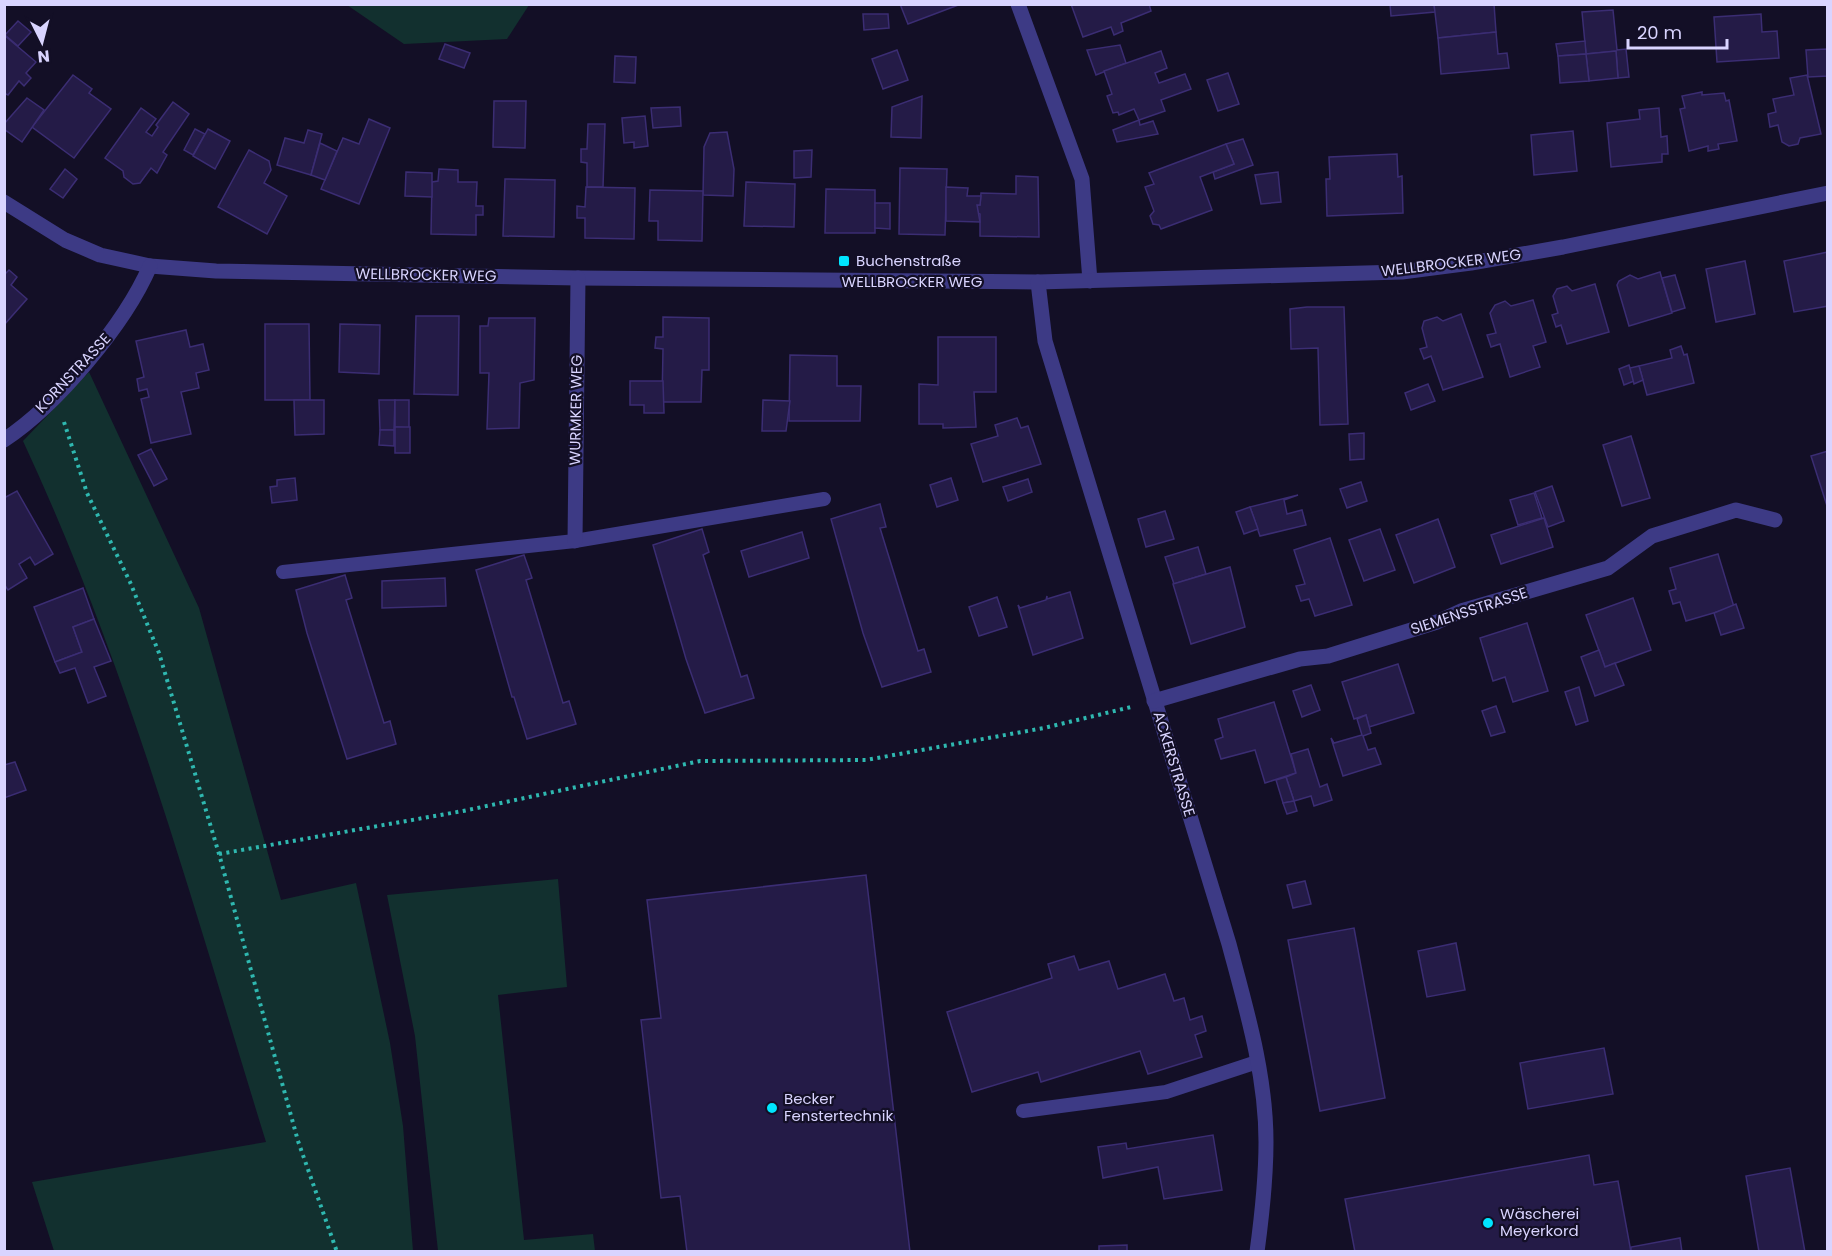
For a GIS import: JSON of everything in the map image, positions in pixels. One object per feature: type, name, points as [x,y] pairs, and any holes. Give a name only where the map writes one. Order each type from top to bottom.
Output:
[{"type":"street","points":[[1018,4],[1082,179],[1090,281]]},
{"type":"street","name":"WELLBROCKER WEG","points":[[4,202],[65,240],[100,255],[150,266],[216,271],[578,278],[1038,282],[1425,269],[1563,247],[1827,193]]},
{"type":"street","name":"KORNSTRASSE","points":[[4,440],[54,396],[105,341],[138,294],[150,266]]},
{"type":"street","name":"WURMKER WEG","points":[[575,541],[578,278]]},
{"type":"street","name":"ACKERSTRASSE","points":[[1038,282],[1045,342],[1229,944],[1253,1032],[1266,1141],[1264,1194],[1257,1251]]},
{"type":"street","name":"SIEMENSSTRASSE","points":[[1154,701],[1300,658],[1328,656],[1437,622],[1461,611],[1608,568],[1652,536],[1736,510],[1775,520]]},
{"type":"lane","points":[[282,572],[575,541],[824,500]]},
{"type":"lane","points":[[1023,1111],[1166,1092],[1257,1062]]},
{"type":"path","points":[[54,396],[87,493],[130,582],[159,653],[219,854],[298,1141],[337,1251]]},
{"type":"path","points":[[219,854],[463,811],[700,761],[866,760],[1044,728],[1154,701]]},
{"type":"green space","points":[[347,5],[529,5],[507,39],[404,44]]},
{"type":"green space","points":[[89,372],[199,608],[281,900],[356,883],[390,1043],[403,1126],[413,1251],[54,1251],[32,1182],[266,1142],[185,876],[127,699],[61,526],[23,441]]},
{"type":"green space","points":[[558,879],[567,987],[498,995],[524,1240],[593,1234],[595,1251],[438,1251],[415,1036],[387,895]]},
{"type":"building","points":[[900,4],[961,4],[908,24]]},
{"type":"building","points":[[1071,4],[1149,4],[1151,11],[1121,23],[1123,31],[1114,35],[1111,27],[1083,37]]},
{"type":"building","points":[[1390,4],[1434,4],[1435,12],[1391,16]]},
{"type":"building","points":[[1434,4],[1494,4],[1496,32],[1438,38]]},
{"type":"building","points":[[1613,10],[1617,50],[1626,49],[1629,77],[1618,78],[1616,51],[1586,54],[1582,12]]},
{"type":"building","points":[[863,14],[888,14],[889,28],[864,30]]},
{"type":"building","points":[[1761,14],[1762,32],[1777,31],[1779,58],[1717,62],[1714,17]]},
{"type":"building","points":[[18,21],[31,32],[18,46],[5,35]]},
{"type":"building","points":[[1496,32],[1498,54],[1507,53],[1509,68],[1441,74],[1438,38]]},
{"type":"building","points":[[4,35],[36,62],[26,73],[31,78],[24,86],[19,81],[8,95],[4,93]]},
{"type":"building","points":[[1585,41],[1586,54],[1558,56],[1556,44]]},
{"type":"building","points":[[445,44],[470,53],[464,68],[439,59]]},
{"type":"building","points":[[1120,45],[1126,63],[1096,75],[1087,50]]},
{"type":"building","points":[[1827,49],[1828,76],[1808,77],[1806,50]]},
{"type":"building","points":[[897,50],[908,80],[883,89],[872,59]]},
{"type":"building","points":[[1161,51],[1167,68],[1155,73],[1159,83],[1185,74],[1191,89],[1161,100],[1165,111],[1139,120],[1134,109],[1119,115],[1118,112],[1113,113],[1107,96],[1112,94],[1104,71]]},
{"type":"building","points":[[1616,51],[1618,78],[1589,81],[1586,54]]},
{"type":"building","points":[[1586,54],[1589,81],[1560,83],[1558,56]]},
{"type":"building","points":[[615,56],[636,57],[635,83],[614,82]]},
{"type":"building","points":[[1228,73],[1239,104],[1218,111],[1207,80]]},
{"type":"building","points":[[73,75],[92,89],[89,93],[111,109],[74,158],[32,127]]},
{"type":"building","points":[[1807,75],[1821,134],[1800,138],[1798,144],[1789,146],[1782,142],[1778,125],[1770,127],[1768,114],[1776,112],[1773,99],[1794,95],[1790,78]]},
{"type":"building","points":[[1702,92],[1702,95],[1724,93],[1726,101],[1729,100],[1737,141],[1718,144],[1719,149],[1708,151],[1708,146],[1689,151],[1680,109],[1685,108],[1682,96]]},
{"type":"building","points":[[922,96],[921,138],[891,137],[892,107]]},
{"type":"building","points":[[27,98],[44,110],[22,142],[4,129],[4,124]]},
{"type":"building","points":[[494,101],[526,101],[525,148],[493,147]]},
{"type":"building","points":[[173,102],[189,114],[163,152],[167,155],[157,173],[151,168],[140,183],[133,184],[124,177],[123,171],[105,158],[141,108],[156,119],[146,132],[152,136],[158,127],[156,125]]},
{"type":"building","points":[[680,107],[681,126],[653,128],[651,108]]},
{"type":"building","points":[[1659,108],[1661,137],[1667,136],[1668,154],[1662,154],[1662,162],[1611,167],[1607,123],[1640,119],[1639,110]]},
{"type":"building","points":[[645,116],[648,146],[634,148],[634,142],[624,143],[622,118]]},
{"type":"building","points":[[369,119],[390,128],[359,204],[321,189],[343,138],[359,144]]},
{"type":"building","points":[[1139,120],[1140,125],[1153,121],[1158,134],[1117,142],[1113,130]]},
{"type":"building","points":[[588,124],[605,124],[603,187],[587,187],[587,163],[581,162],[581,149],[587,149]]},
{"type":"building","points":[[195,129],[205,134],[193,155],[184,150]]},
{"type":"building","points":[[208,129],[230,141],[215,169],[193,156]]},
{"type":"building","points":[[308,130],[322,134],[311,175],[277,165],[285,138],[304,143]]},
{"type":"building","points":[[1573,131],[1577,171],[1534,175],[1531,135]]},
{"type":"building","points":[[727,132],[734,169],[733,196],[703,195],[704,147],[710,133]]},
{"type":"building","points":[[1243,139],[1253,165],[1215,179],[1213,172],[1234,164],[1226,144]]},
{"type":"building","points":[[320,143],[337,151],[325,180],[311,175]]},
{"type":"building","points":[[1226,144],[1234,164],[1200,177],[1212,210],[1161,229],[1159,225],[1153,224],[1150,216],[1154,211],[1145,187],[1154,184],[1149,173]]},
{"type":"building","points":[[249,150],[269,161],[271,170],[264,183],[287,196],[267,234],[218,207]]},
{"type":"building","points":[[812,150],[811,177],[794,178],[794,151]]},
{"type":"building","points":[[1397,154],[1398,177],[1402,176],[1403,213],[1327,216],[1326,179],[1330,179],[1329,157]]},
{"type":"building","points":[[900,168],[947,169],[945,235],[899,234]]},
{"type":"building","points":[[65,169],[77,179],[63,198],[50,189]]},
{"type":"building","points":[[439,169],[458,170],[458,182],[477,182],[476,206],[483,206],[483,215],[476,215],[476,235],[431,234],[432,182],[438,181]]},
{"type":"building","points":[[406,172],[432,173],[432,197],[405,196]]},
{"type":"building","points":[[1278,172],[1281,202],[1261,204],[1255,175]]},
{"type":"building","points":[[1016,176],[1038,177],[1039,237],[980,236],[980,214],[977,213],[977,205],[980,205],[981,193],[1016,194]]},
{"type":"building","points":[[505,179],[555,180],[554,237],[503,236]]},
{"type":"building","points":[[746,182],[795,184],[794,227],[744,226]]},
{"type":"building","points":[[586,187],[635,188],[634,239],[585,238],[585,218],[577,218],[577,206],[585,207]]},
{"type":"building","points":[[946,187],[968,188],[967,196],[981,196],[980,205],[977,205],[980,222],[946,221]]},
{"type":"building","points":[[826,189],[875,190],[875,233],[825,233]]},
{"type":"building","points":[[650,190],[703,191],[702,241],[658,240],[658,221],[649,221]]},
{"type":"building","points":[[875,203],[890,203],[890,229],[875,228]]},
{"type":"building","points":[[1828,252],[1828,306],[1794,312],[1784,261]]},
{"type":"building","points":[[1745,261],[1755,314],[1716,322],[1706,269]]},
{"type":"building","points":[[9,270],[17,277],[11,285],[27,299],[4,325],[4,275]]},
{"type":"building","points":[[1660,272],[1672,313],[1629,326],[1617,285],[1619,281],[1630,275],[1638,279]]},
{"type":"building","points":[[1675,275],[1685,308],[1672,312],[1662,278]]},
{"type":"building","points":[[1595,284],[1609,332],[1567,344],[1561,325],[1556,327],[1552,315],[1558,313],[1553,296],[1557,289],[1567,286],[1572,291]]},
{"type":"building","points":[[1533,300],[1546,342],[1533,346],[1540,367],[1510,377],[1500,344],[1491,347],[1487,335],[1496,333],[1490,313],[1495,305],[1505,301],[1511,306]]},
{"type":"building","points":[[1344,307],[1348,424],[1320,425],[1318,348],[1291,349],[1290,309]]},
{"type":"building","points":[[1461,314],[1483,377],[1443,390],[1431,356],[1424,359],[1420,349],[1427,347],[1422,328],[1424,321],[1437,317],[1443,321]]},
{"type":"building","points":[[416,316],[459,316],[458,395],[414,394]]},
{"type":"building","points":[[663,317],[709,318],[709,370],[702,370],[701,402],[662,402],[663,349],[655,348],[656,337],[663,337]]},
{"type":"building","points":[[489,318],[535,318],[534,380],[520,383],[519,428],[487,429],[489,373],[480,373],[480,326],[488,326]]},
{"type":"building","points":[[265,324],[309,324],[310,400],[265,400]]},
{"type":"building","points":[[340,324],[380,325],[379,374],[339,372]]},
{"type":"building","points":[[186,330],[190,347],[203,344],[209,370],[196,373],[199,388],[181,392],[191,434],[151,443],[141,399],[149,397],[147,389],[139,391],[137,379],[144,377],[136,341]]},
{"type":"building","points":[[938,337],[996,337],[996,392],[974,392],[976,427],[943,428],[943,424],[919,424],[919,384],[938,385]]},
{"type":"building","points":[[1681,346],[1684,355],[1687,354],[1694,383],[1647,395],[1639,366],[1672,358],[1670,350]]},
{"type":"building","points":[[790,355],[837,356],[837,386],[861,386],[860,421],[789,421]]},
{"type":"building","points":[[1629,365],[1634,381],[1624,385],[1619,369]]},
{"type":"building","points":[[1639,366],[1643,380],[1634,384],[1630,368]]},
{"type":"building","points":[[630,381],[663,381],[664,413],[644,413],[644,405],[630,405]]},
{"type":"building","points":[[1428,384],[1435,401],[1411,410],[1405,393]]},
{"type":"building","points":[[294,400],[324,400],[324,434],[295,435]]},
{"type":"building","points":[[379,400],[395,400],[394,430],[380,430]]},
{"type":"building","points":[[395,400],[409,400],[409,428],[395,427]]},
{"type":"building","points":[[763,400],[790,401],[786,431],[762,431]]},
{"type":"building","points":[[1017,418],[1021,428],[1028,426],[1041,464],[983,482],[971,444],[998,436],[995,425]]},
{"type":"building","points":[[395,427],[410,427],[410,453],[395,453]]},
{"type":"building","points":[[380,430],[394,430],[394,446],[379,445]]},
{"type":"building","points":[[1364,433],[1364,459],[1350,460],[1349,434]]},
{"type":"building","points":[[1631,436],[1650,498],[1622,506],[1603,445]]},
{"type":"building","points":[[151,449],[167,479],[154,486],[138,455]]},
{"type":"building","points":[[1828,451],[1828,509],[1811,456]]},
{"type":"building","points":[[295,478],[297,500],[272,503],[270,487],[277,486],[277,480]]},
{"type":"building","points":[[951,478],[958,500],[937,507],[930,485]]},
{"type":"building","points":[[1028,479],[1032,492],[1008,501],[1003,487]]},
{"type":"building","points":[[1361,482],[1367,501],[1347,508],[1340,489]]},
{"type":"building","points":[[1552,486],[1564,521],[1548,527],[1535,492]]},
{"type":"building","points":[[17,491],[53,554],[35,565],[30,557],[19,564],[27,578],[8,590],[4,584],[4,498]]},
{"type":"building","points":[[1534,493],[1542,518],[1518,525],[1510,500]]},
{"type":"building","points":[[1298,495],[1284,500],[1287,514],[1302,510],[1306,525],[1260,536],[1250,507]]},
{"type":"building","points":[[880,504],[886,527],[880,528],[918,651],[924,649],[931,672],[882,687],[863,633],[831,519]]},
{"type":"building","points":[[1250,507],[1258,529],[1244,534],[1236,512]]},
{"type":"building","points":[[1165,511],[1174,539],[1146,547],[1138,519]]},
{"type":"building","points":[[1544,518],[1553,547],[1501,564],[1491,535]]},
{"type":"building","points":[[1438,519],[1455,567],[1414,583],[1396,535]]},
{"type":"building","points":[[702,529],[709,552],[703,555],[741,677],[747,675],[754,698],[705,713],[686,659],[653,545]]},
{"type":"building","points":[[1380,529],[1395,570],[1364,581],[1349,540]]},
{"type":"building","points":[[802,532],[809,558],[749,577],[741,551]]},
{"type":"building","points":[[1330,538],[1352,605],[1315,616],[1309,599],[1301,601],[1296,586],[1305,584],[1294,550]]},
{"type":"building","points":[[1198,547],[1206,574],[1174,584],[1165,557]]},
{"type":"building","points":[[1718,554],[1734,607],[1686,621],[1680,602],[1673,604],[1669,591],[1676,589],[1670,568]]},
{"type":"building","points":[[524,555],[532,578],[526,580],[563,703],[569,701],[576,724],[527,739],[514,697],[512,697],[476,570]]},
{"type":"building","points":[[1230,567],[1245,627],[1191,644],[1173,584]]},
{"type":"building","points":[[345,575],[352,598],[346,600],[384,723],[390,721],[396,744],[347,759],[307,633],[296,590]]},
{"type":"building","points":[[445,578],[446,606],[382,608],[382,581]]},
{"type":"building","points":[[83,588],[94,619],[73,627],[82,652],[55,662],[34,607]]},
{"type":"building","points":[[1070,592],[1083,638],[1033,655],[1018,605],[1020,608],[1046,600],[1047,596],[1047,599]]},
{"type":"building","points":[[997,597],[1007,627],[979,636],[969,607]]},
{"type":"building","points":[[1633,598],[1651,650],[1605,667],[1586,615]]},
{"type":"building","points":[[1736,604],[1744,628],[1721,635],[1714,613]]},
{"type":"building","points":[[94,619],[111,661],[94,667],[106,696],[88,703],[75,668],[60,673],[55,662],[82,652],[73,627]]},
{"type":"building","points":[[1527,623],[1548,691],[1513,702],[1505,677],[1493,681],[1480,638]]},
{"type":"building","points":[[1599,650],[1605,667],[1615,663],[1624,685],[1595,696],[1581,657]]},
{"type":"building","points":[[1398,664],[1414,713],[1369,727],[1366,715],[1354,719],[1342,682]]},
{"type":"building","points":[[1311,685],[1320,710],[1302,717],[1293,691]]},
{"type":"building","points":[[1579,687],[1588,721],[1576,725],[1565,692]]},
{"type":"building","points":[[1274,702],[1296,773],[1265,783],[1255,750],[1221,759],[1215,740],[1223,737],[1218,719]]},
{"type":"building","points":[[1496,706],[1505,732],[1491,736],[1482,711]]},
{"type":"building","points":[[1366,715],[1371,733],[1363,736],[1368,750],[1375,748],[1381,764],[1343,776],[1331,738],[1334,743],[1362,735],[1357,719]]},
{"type":"building","points":[[1308,749],[1320,787],[1327,784],[1332,800],[1314,806],[1311,796],[1294,801],[1286,777],[1296,773],[1291,754]]},
{"type":"building","points":[[15,762],[26,790],[4,798],[4,765]]},
{"type":"building","points":[[1286,777],[1294,801],[1283,803],[1276,780]]},
{"type":"building","points":[[1294,801],[1297,811],[1287,814],[1283,803]]},
{"type":"building","name":"Becker Fenstertechnik","points":[[866,875],[910,1252],[687,1252],[680,1196],[661,1198],[641,1020],[661,1018],[647,900]]},
{"type":"building","points":[[1305,881],[1311,904],[1293,908],[1287,885]]},
{"type":"building","points":[[1354,928],[1385,1098],[1320,1111],[1288,940]]},
{"type":"building","points":[[1456,943],[1465,990],[1427,997],[1418,951]]},
{"type":"building","points":[[1074,956],[1079,970],[1109,961],[1118,989],[1165,974],[1174,1001],[1184,998],[1190,1020],[1202,1016],[1206,1031],[1195,1035],[1202,1057],[1148,1074],[1140,1051],[1041,1082],[1038,1072],[972,1092],[947,1012],[1052,978],[1048,964]]},
{"type":"building","points":[[1604,1048],[1613,1094],[1528,1109],[1520,1063]]},
{"type":"building","points":[[1213,1135],[1222,1190],[1164,1199],[1158,1167],[1103,1178],[1098,1147],[1126,1143],[1127,1149]]},
{"type":"building","name":"Wäscherei Meyerkord","points":[[1589,1155],[1594,1185],[1618,1181],[1631,1252],[1355,1252],[1345,1199]]},
{"type":"building","points":[[1790,1168],[1805,1252],[1759,1252],[1746,1176]]},
{"type":"building","points":[[1680,1238],[1682,1252],[1631,1252],[1631,1247]]},
{"type":"building","points":[[1127,1245],[1127,1252],[1099,1252],[1099,1246]]},
{"type":"place","name":"Buchenstraße","points":[[844,261]]},
{"type":"place","name":"Becker Fenstertechnik","points":[[772,1108]]},
{"type":"place","name":"Wäscherei Meyerkord","points":[[1488,1223]]}]
